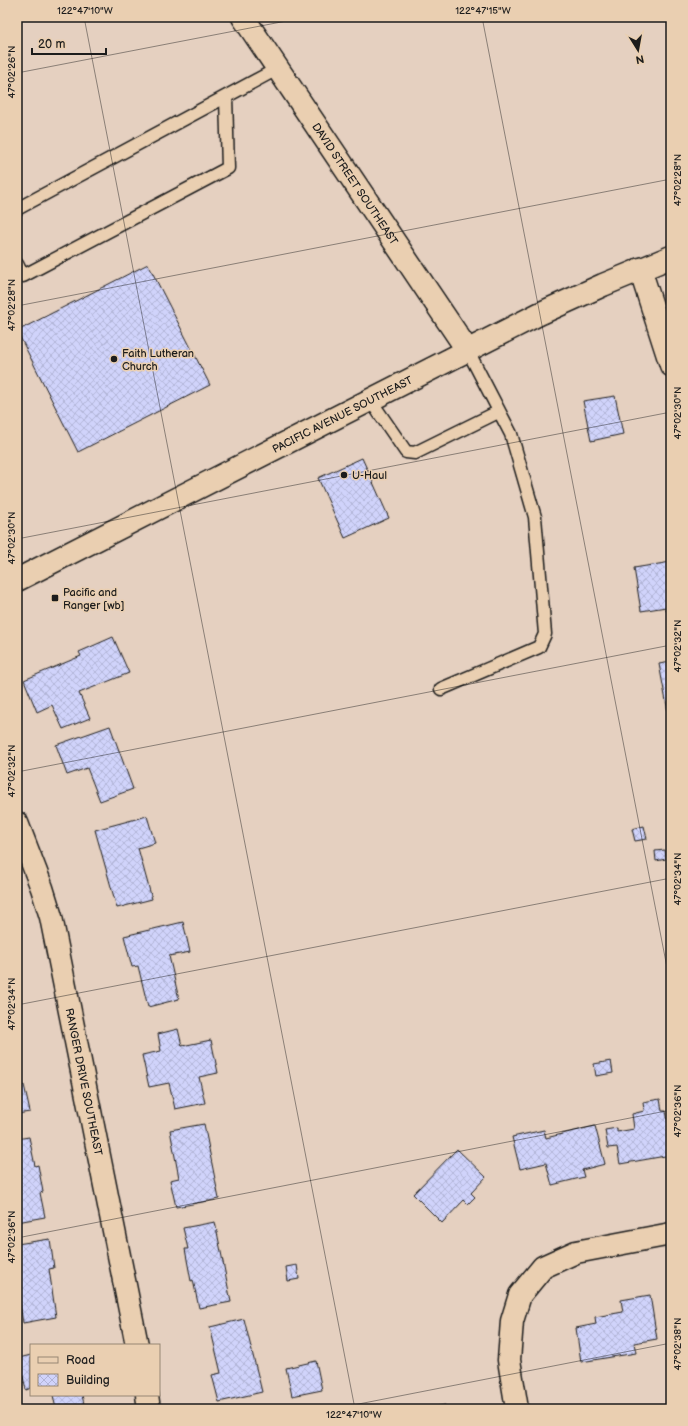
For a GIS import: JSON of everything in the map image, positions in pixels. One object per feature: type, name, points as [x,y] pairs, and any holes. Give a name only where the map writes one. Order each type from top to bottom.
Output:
[{"type":"street","name":"DAVID STREET SOUTHEAST","points":[[243,17],[468,351]]},
{"type":"street","name":"PACIFIC AVENUE SOUTHEAST","points":[[17,580],[371,401],[539,314],[640,269],[671,257]]},
{"type":"street","points":[[640,269],[671,365]]},
{"type":"street","name":"RANGER DRIVE SOUTHEAST","points":[[19,833],[42,888],[51,917],[137,1344]]},
{"type":"street","points":[[517,1409],[509,1360],[512,1321],[520,1295],[543,1267],[576,1252],[671,1234]]},
{"type":"street","points":[[147,1396],[149,1409]]},
{"type":"lane","points":[[17,209],[277,69]]},
{"type":"lane","points":[[17,264],[23,276],[228,168],[226,97]]},
{"type":"lane","points":[[441,689],[539,647],[545,634],[535,517],[512,434],[498,412],[468,351]]},
{"type":"lane","points":[[371,401],[406,452],[416,453],[498,412]]},
{"type":"building","name":"Faith Lutheran Church","points":[[148,264],[210,385],[78,452],[17,331]]},
{"type":"building","points":[[615,396],[623,434],[591,441],[583,401]]},
{"type":"building","points":[[362,458],[389,518],[345,538],[318,478]]},
{"type":"building","points":[[671,562],[671,610],[666,611],[666,607],[641,611],[634,568]]},
{"type":"building","points":[[113,637],[129,673],[79,693],[90,718],[63,729],[52,705],[37,712],[24,680],[81,656],[79,652]]},
{"type":"building","points":[[671,662],[671,711],[668,712],[659,664]]},
{"type":"building","points":[[110,726],[133,789],[100,801],[87,768],[67,775],[56,745]]},
{"type":"building","points":[[147,816],[155,843],[138,848],[152,899],[117,908],[95,830]]},
{"type":"building","points":[[644,826],[647,839],[635,841],[632,829]]},
{"type":"building","points":[[665,850],[666,859],[656,861],[655,851]]},
{"type":"building","points":[[183,922],[190,952],[169,956],[179,999],[148,1007],[138,966],[132,967],[124,936]]},
{"type":"building","points":[[178,1029],[182,1046],[211,1040],[218,1073],[199,1077],[205,1103],[175,1109],[169,1083],[149,1087],[142,1055],[161,1051],[158,1034]]},
{"type":"building","points":[[611,1061],[613,1073],[596,1076],[594,1064]]},
{"type":"building","points":[[24,1085],[30,1112],[17,1114],[17,1087]]},
{"type":"building","points":[[660,1099],[662,1111],[666,1111],[668,1122],[671,1121],[671,1155],[620,1164],[617,1147],[608,1148],[605,1130],[617,1128],[617,1132],[634,1129],[632,1114],[644,1111],[643,1102]]},
{"type":"building","points":[[204,1124],[219,1199],[176,1207],[170,1180],[179,1178],[170,1130]]},
{"type":"building","points":[[595,1126],[605,1164],[582,1170],[584,1177],[552,1185],[546,1163],[520,1169],[512,1137],[544,1130],[546,1138]]},
{"type":"building","points":[[29,1137],[35,1166],[38,1165],[43,1192],[40,1193],[45,1217],[17,1222],[17,1139]]},
{"type":"building","points":[[457,1149],[486,1177],[471,1193],[475,1197],[468,1204],[464,1200],[442,1223],[413,1194]]},
{"type":"building","points":[[215,1222],[231,1302],[199,1308],[193,1280],[191,1281],[185,1249],[188,1249],[183,1228]]},
{"type":"building","points":[[50,1239],[54,1268],[49,1269],[56,1317],[23,1323],[17,1284],[17,1244]]},
{"type":"building","points":[[297,1265],[299,1279],[288,1281],[286,1267]]},
{"type":"building","points":[[650,1295],[657,1339],[634,1343],[636,1353],[581,1362],[576,1328],[596,1324],[595,1317],[623,1312],[621,1300]]},
{"type":"building","points":[[244,1319],[262,1392],[219,1402],[212,1375],[221,1373],[210,1327]]},
{"type":"building","points":[[30,1355],[30,1388],[26,1390],[19,1358]]},
{"type":"building","points":[[316,1361],[322,1390],[292,1396],[286,1368]]},
{"type":"building","points":[[53,1396],[82,1396],[85,1409],[56,1409]]},
{"type":"building","points":[[445,1405],[445,1409],[425,1409]]},
{"type":"place","name":"Faith Lutheran Church","points":[[114,359]]},
{"type":"place","name":"U-Haul","points":[[344,475]]},
{"type":"place","name":"Pacific and Ranger [wb]","points":[[55,598]]}]
